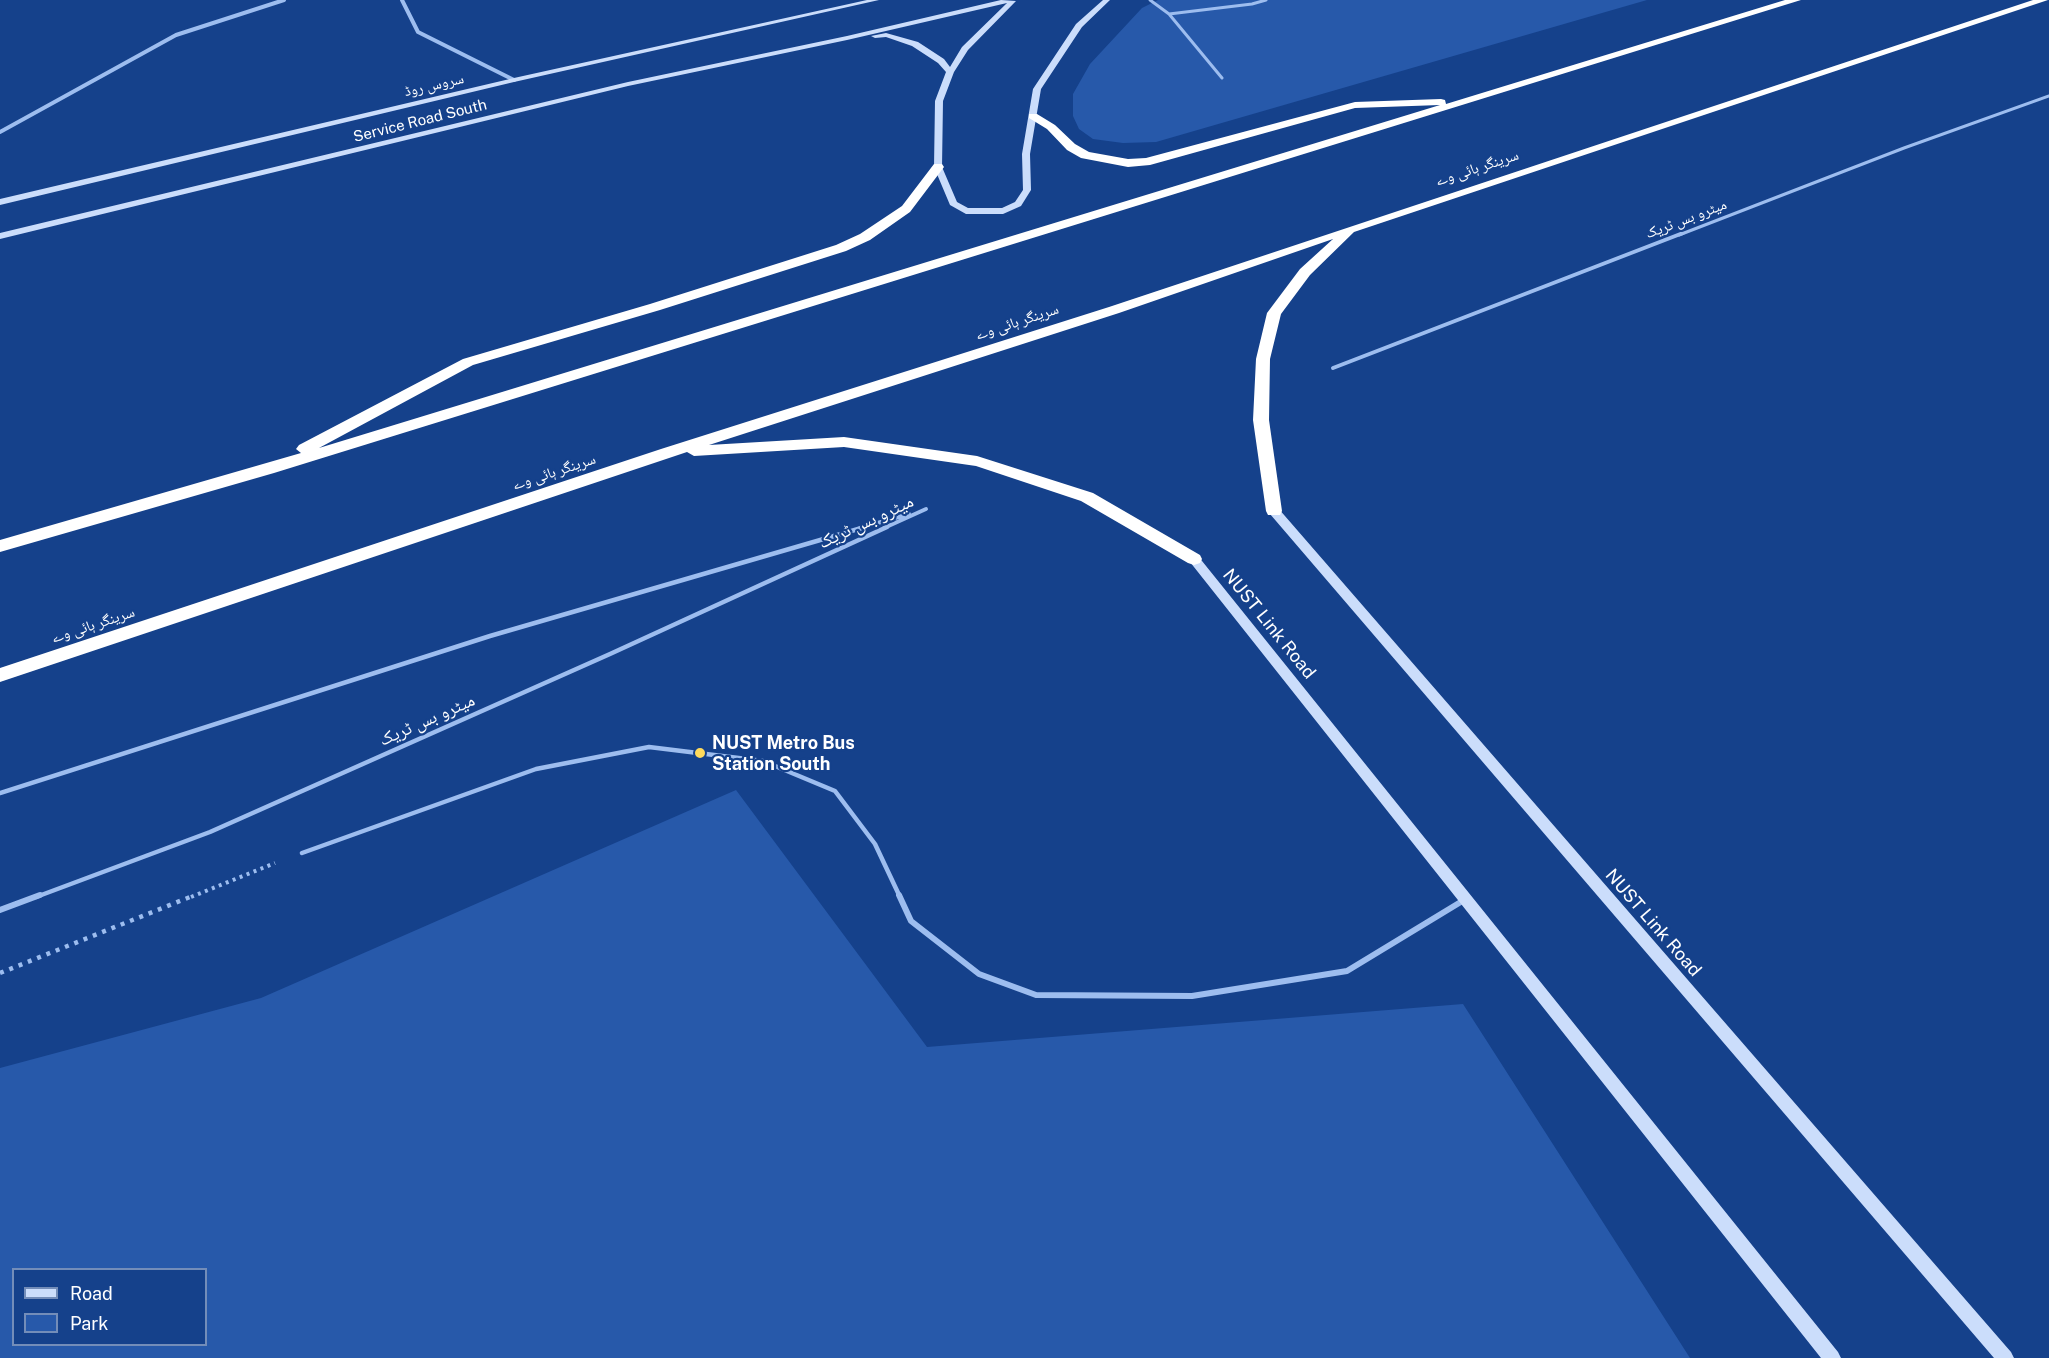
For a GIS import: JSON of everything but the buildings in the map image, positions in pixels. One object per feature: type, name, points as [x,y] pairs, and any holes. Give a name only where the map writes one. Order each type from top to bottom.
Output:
[{"type":"highway","points":[[0,546],[268,469],[1796,0]]},
{"type":"highway","name":"سرینگر ہائی وے","points":[[0,675],[666,453],[1114,310],[1354,228],[2043,0]]},
{"type":"highway","points":[[1033,116],[1051,127],[1071,147],[1085,155],[1128,163],[1146,162],[1355,105],[1467,101]]},
{"type":"highway","points":[[268,469],[468,362],[841,249],[866,237],[906,209],[938,167]]},
{"type":"highway","points":[[1274,511],[1261,420],[1263,359],[1274,313],[1305,272],[1354,228]]},
{"type":"highway","points":[[666,453],[844,442],[977,461],[1087,497],[1194,559]]},
{"type":"main road","name":"سروس روڈ","points":[[0,202],[514,80],[876,0]]},
{"type":"main road","points":[[847,38],[1012,0]]},
{"type":"main road","points":[[1012,0],[966,49],[950,72],[939,101],[938,167],[953,203],[966,211],[1003,211],[1018,204],[1027,190],[1026,154],[1037,89],[1080,26],[1107,0]]},
{"type":"main road","points":[[847,38],[886,35],[915,44],[940,61],[950,72]]},
{"type":"main road","name":"Service Road South","points":[[1,237],[628,84],[847,38]]},
{"type":"main road","name":"NUST Link Road","points":[[1274,511],[2005,1358]]},
{"type":"main road","name":"NUST Link Road","points":[[1194,559],[1832,1358]]},
{"type":"street","points":[[0,132],[176,35],[284,0]]},
{"type":"street","points":[[402,0],[418,32],[514,80]]},
{"type":"lane","points":[[1150,0],[1169,14],[1222,78]]},
{"type":"lane","points":[[1169,14],[1252,4],[1266,0]]},
{"type":"lane","name":"میٹرو بس ٹریک","points":[[1333,368],[1904,148],[2049,96]]},
{"type":"lane","name":"میٹرو بس ٹریک","points":[[0,793],[490,636],[926,509],[610,654],[210,832],[0,910]]},
{"type":"lane","points":[[302,853],[536,769],[649,747],[763,760],[835,791],[875,844],[911,921],[979,974],[1036,995],[1192,996],[1347,971],[1466,899]]},
{"type":"path","points":[[0,973],[302,853]]},
{"type":"green space","points":[[1158,0],[1647,0],[1156,142],[1123,143],[1093,139],[1079,129],[1073,116],[1073,94],[1090,64],[1142,8]]},
{"type":"green space","points":[[736,790],[927,1047],[1463,1004],[1690,1358],[0,1358],[0,1068],[261,998]]},
{"type":"place","name":"NUST Metro Bus Station South","points":[[700,753]]}]
